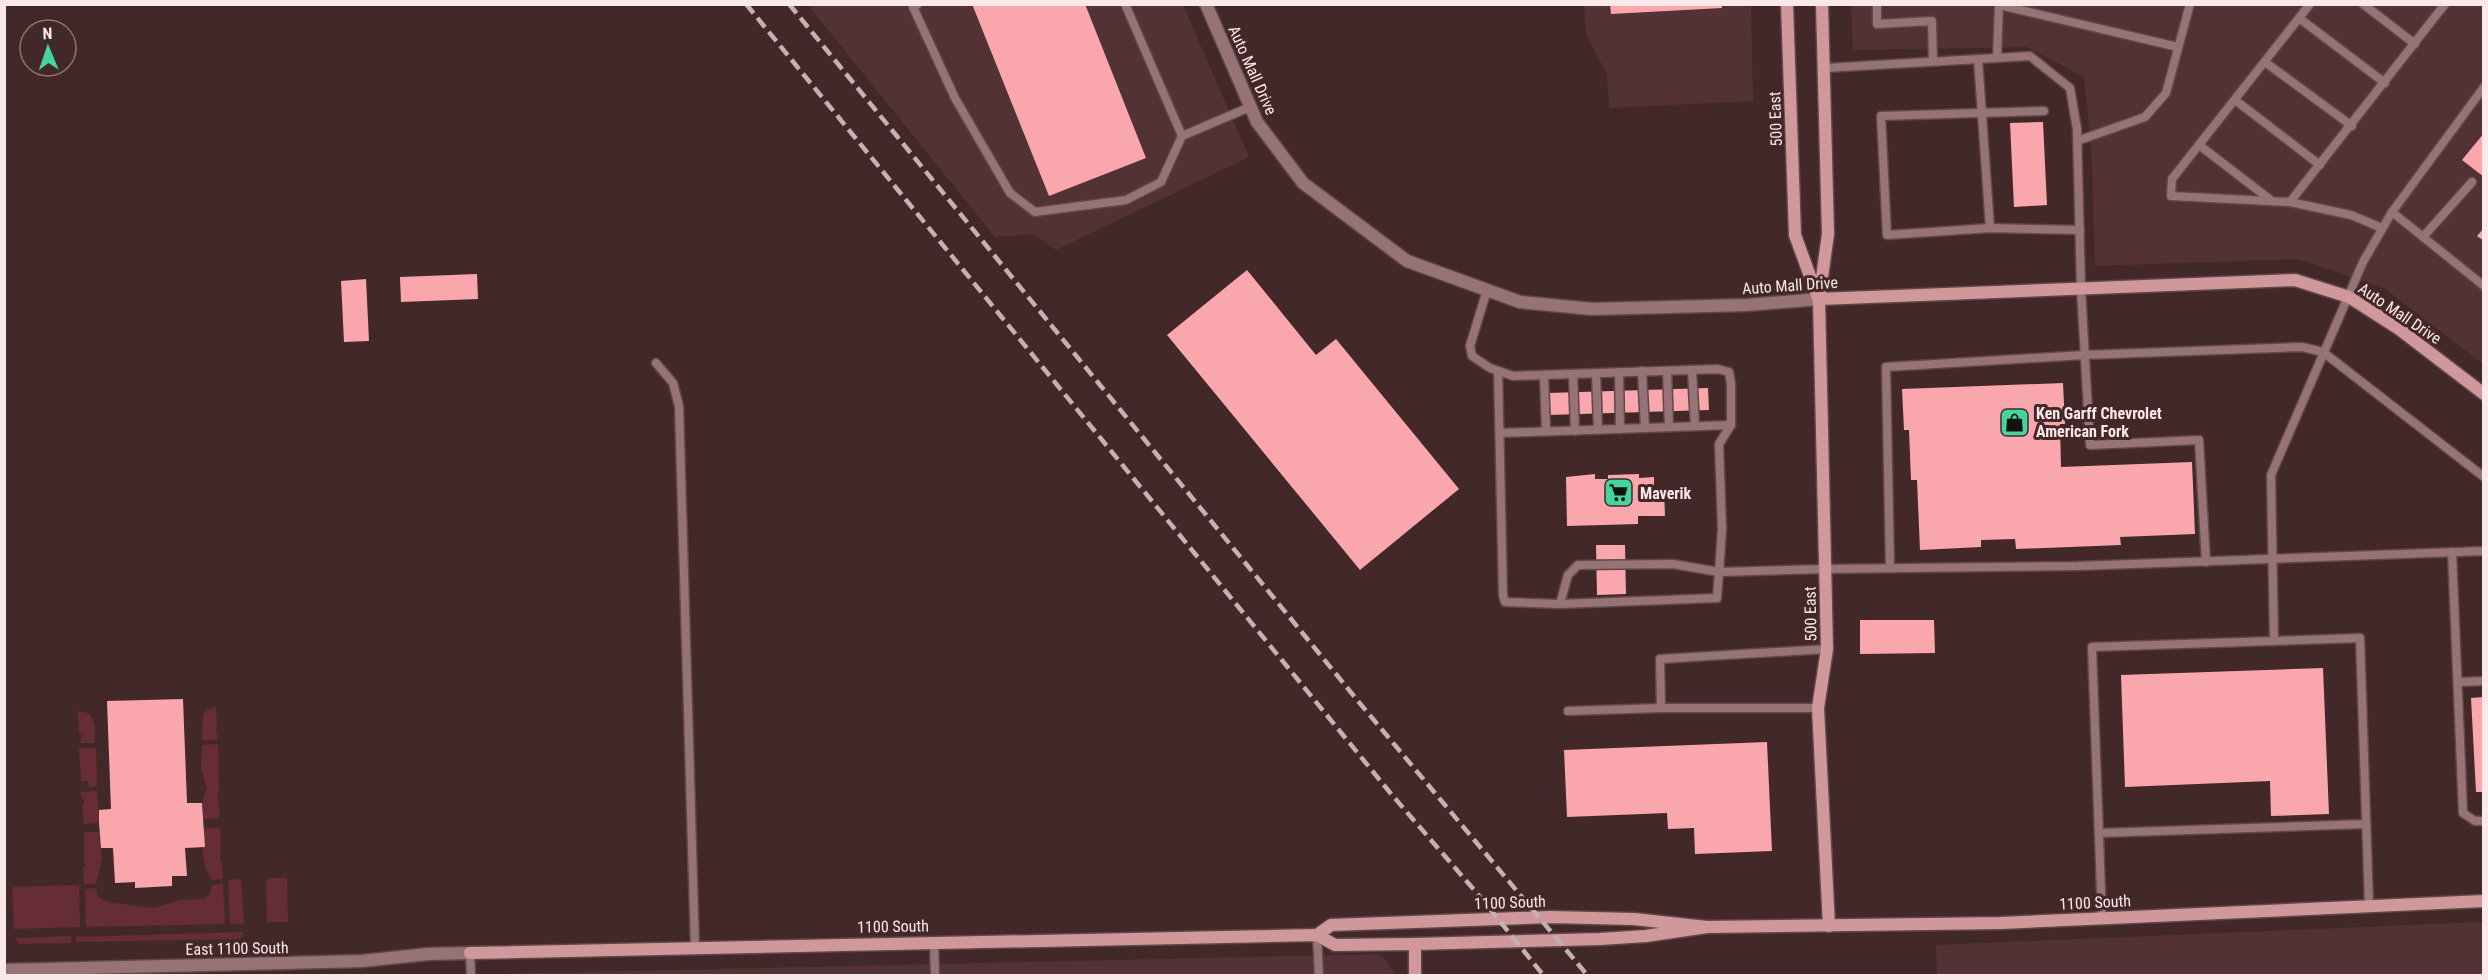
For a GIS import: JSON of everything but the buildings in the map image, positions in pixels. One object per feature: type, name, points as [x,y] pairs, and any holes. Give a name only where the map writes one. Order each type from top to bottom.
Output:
[{"type":"street","name":"Auto Mall Drive","points":[[1206,4],[1257,122],[1303,183],[1407,261],[1520,302],[1592,309],[1747,305],[1819,299],[2295,280],[2349,297],[2399,329],[2484,394]]},
{"type":"street","name":"500 East","points":[[1787,4],[1795,235],[1819,299]]},
{"type":"street","name":"500 East","points":[[1822,4],[1828,234],[1819,299],[1827,649],[1818,708],[1829,926]]},
{"type":"street","name":"1100 South","points":[[1317,935],[1332,925],[1486,919],[1605,918],[1707,927],[2001,923],[2484,901]]},
{"type":"street","name":"1100 South","points":[[470,953],[1317,935],[1335,945],[1415,944],[1600,939],[1646,936],[1707,927]]},
{"type":"street","points":[[1415,944],[1415,975]]},
{"type":"street","name":"East 1100 South","points":[[4,970],[362,961],[428,954],[470,953]]},
{"type":"lane","points":[[918,4],[913,7],[955,98],[1010,193],[1035,212],[1126,200],[1161,182],[1182,136],[1250,107]]},
{"type":"lane","points":[[1125,4],[1182,136]]},
{"type":"lane","points":[[1877,4],[1877,24],[1932,21],[1933,61]]},
{"type":"lane","points":[[2077,141],[2145,117],[2166,93],[2190,4]]},
{"type":"lane","points":[[2310,4],[2172,179],[2170,196],[2290,202],[2351,215],[2382,228]]},
{"type":"lane","points":[[2363,4],[2415,44]]},
{"type":"lane","points":[[2290,202],[2352,126],[2445,4]]},
{"type":"lane","points":[[1997,58],[1999,5],[2178,47]]},
{"type":"lane","points":[[2299,18],[2385,83]]},
{"type":"lane","points":[[1825,69],[2030,56],[2070,88],[2077,141],[2081,289],[2090,445],[2199,440],[2206,562]]},
{"type":"lane","points":[[1978,59],[1990,228]]},
{"type":"lane","points":[[2265,62],[2352,126]]},
{"type":"lane","points":[[2274,641],[2271,475],[2363,262],[2392,212],[2484,87]]},
{"type":"lane","points":[[2235,99],[2320,165]]},
{"type":"lane","points":[[2044,111],[1881,116],[1887,234],[1990,228],[2080,230]]},
{"type":"lane","points":[[2199,145],[2272,201]]},
{"type":"lane","points":[[2423,237],[2472,182]]},
{"type":"lane","points":[[2392,212],[2484,286]]},
{"type":"lane","points":[[1488,290],[1470,346],[1472,356],[1498,371],[1513,376],[1718,369],[1729,372],[1731,425],[1719,444],[1722,529],[1717,598],[1560,604],[1505,602],[1498,371]]},
{"type":"lane","points":[[1890,568],[1886,367],[2084,355],[2302,347],[2323,352],[2484,477]]},
{"type":"lane","points":[[657,363],[673,383],[679,406],[695,947]]},
{"type":"lane","points":[[1692,370],[1695,426]]},
{"type":"lane","points":[[1642,371],[1645,428]]},
{"type":"lane","points":[[1667,371],[1669,427]]},
{"type":"lane","points":[[1619,372],[1620,429]]},
{"type":"lane","points":[[1596,373],[1598,429]]},
{"type":"lane","points":[[1573,374],[1575,430]]},
{"type":"lane","points":[[1544,375],[1546,431]]},
{"type":"lane","points":[[1500,433],[1731,425]]},
{"type":"lane","points":[[1560,604],[1568,575],[1578,565],[1673,564],[1719,572],[1825,568],[2078,566],[2484,550]]},
{"type":"lane","points":[[2452,552],[2463,813],[2475,821],[2484,821]]},
{"type":"lane","points":[[2102,918],[2092,647],[2360,638],[2369,905]]},
{"type":"lane","points":[[1661,708],[1660,659],[1827,649]]},
{"type":"lane","points":[[2458,682],[2484,681]]},
{"type":"lane","points":[[1568,711],[1661,708],[1818,708]]},
{"type":"lane","points":[[2099,833],[2366,824]]},
{"type":"lane","points":[[1317,935],[1319,975]]},
{"type":"lane","points":[[934,942],[935,975]]},
{"type":"lane","points":[[470,953],[471,975]]},
{"type":"shaded area","points":[[808,5],[1183,5],[1249,157],[1056,250],[1034,234],[995,237]]},
{"type":"shaded area","points":[[1584,5],[1751,5],[1753,101],[1609,108],[1607,74],[1586,34]]},
{"type":"shaded area","points":[[1851,5],[2483,5],[2483,364],[2384,288],[2298,259],[2095,266],[2092,160],[2084,77],[2027,47],[1853,50]]},
{"type":"shaded area","points":[[216,707],[217,740],[202,740],[203,714]]},
{"type":"shaded area","points":[[78,711],[89,714],[92,718],[95,727],[95,743],[80,743],[82,735],[79,733]]},
{"type":"shaded area","points":[[218,744],[219,793],[217,793],[220,814],[218,818],[203,819],[203,799],[207,788],[201,768],[202,745]]},
{"type":"shaded area","points":[[79,748],[96,748],[97,786],[89,787],[88,781],[81,781]]},
{"type":"shaded area","points":[[97,791],[99,823],[84,824],[82,806],[84,799],[81,798],[81,792]]},
{"type":"shaded area","points":[[204,828],[219,828],[221,831],[220,861],[222,862],[223,879],[212,880],[208,874],[204,861]]},
{"type":"shaded area","points":[[84,832],[99,832],[102,858],[96,884],[84,884],[83,867],[86,866],[84,863]]},
{"type":"shaded area","points":[[269,878],[287,878],[288,922],[267,922],[266,881]]},
{"type":"shaded area","points":[[241,879],[244,923],[230,924],[228,880]]},
{"type":"shaded area","points":[[223,884],[225,924],[86,927],[85,889],[96,888],[98,897],[108,902],[154,908],[180,900],[204,899],[210,893],[212,885]]},
{"type":"shaded area","points":[[79,885],[80,927],[14,929],[12,887]]},
{"type":"shaded area","points":[[2483,922],[2483,975],[1937,975],[1936,945]]},
{"type":"shaded area","points":[[244,932],[241,939],[76,942],[76,937]]},
{"type":"shaded area","points":[[71,936],[72,943],[19,944],[15,938]]},
{"type":"shaded area","points":[[1377,954],[1385,959],[1395,975],[411,976]]},
{"type":"railway","points":[[746,4],[1392,795],[1482,899],[1544,976]]},
{"type":"railway","points":[[789,4],[1358,701],[1588,976]]},
{"type":"place","name":"Ken Garff Chevrolet American Fork","points":[[2015,422]]},
{"type":"place","name":"Maverik","points":[[1619,493]]}]
